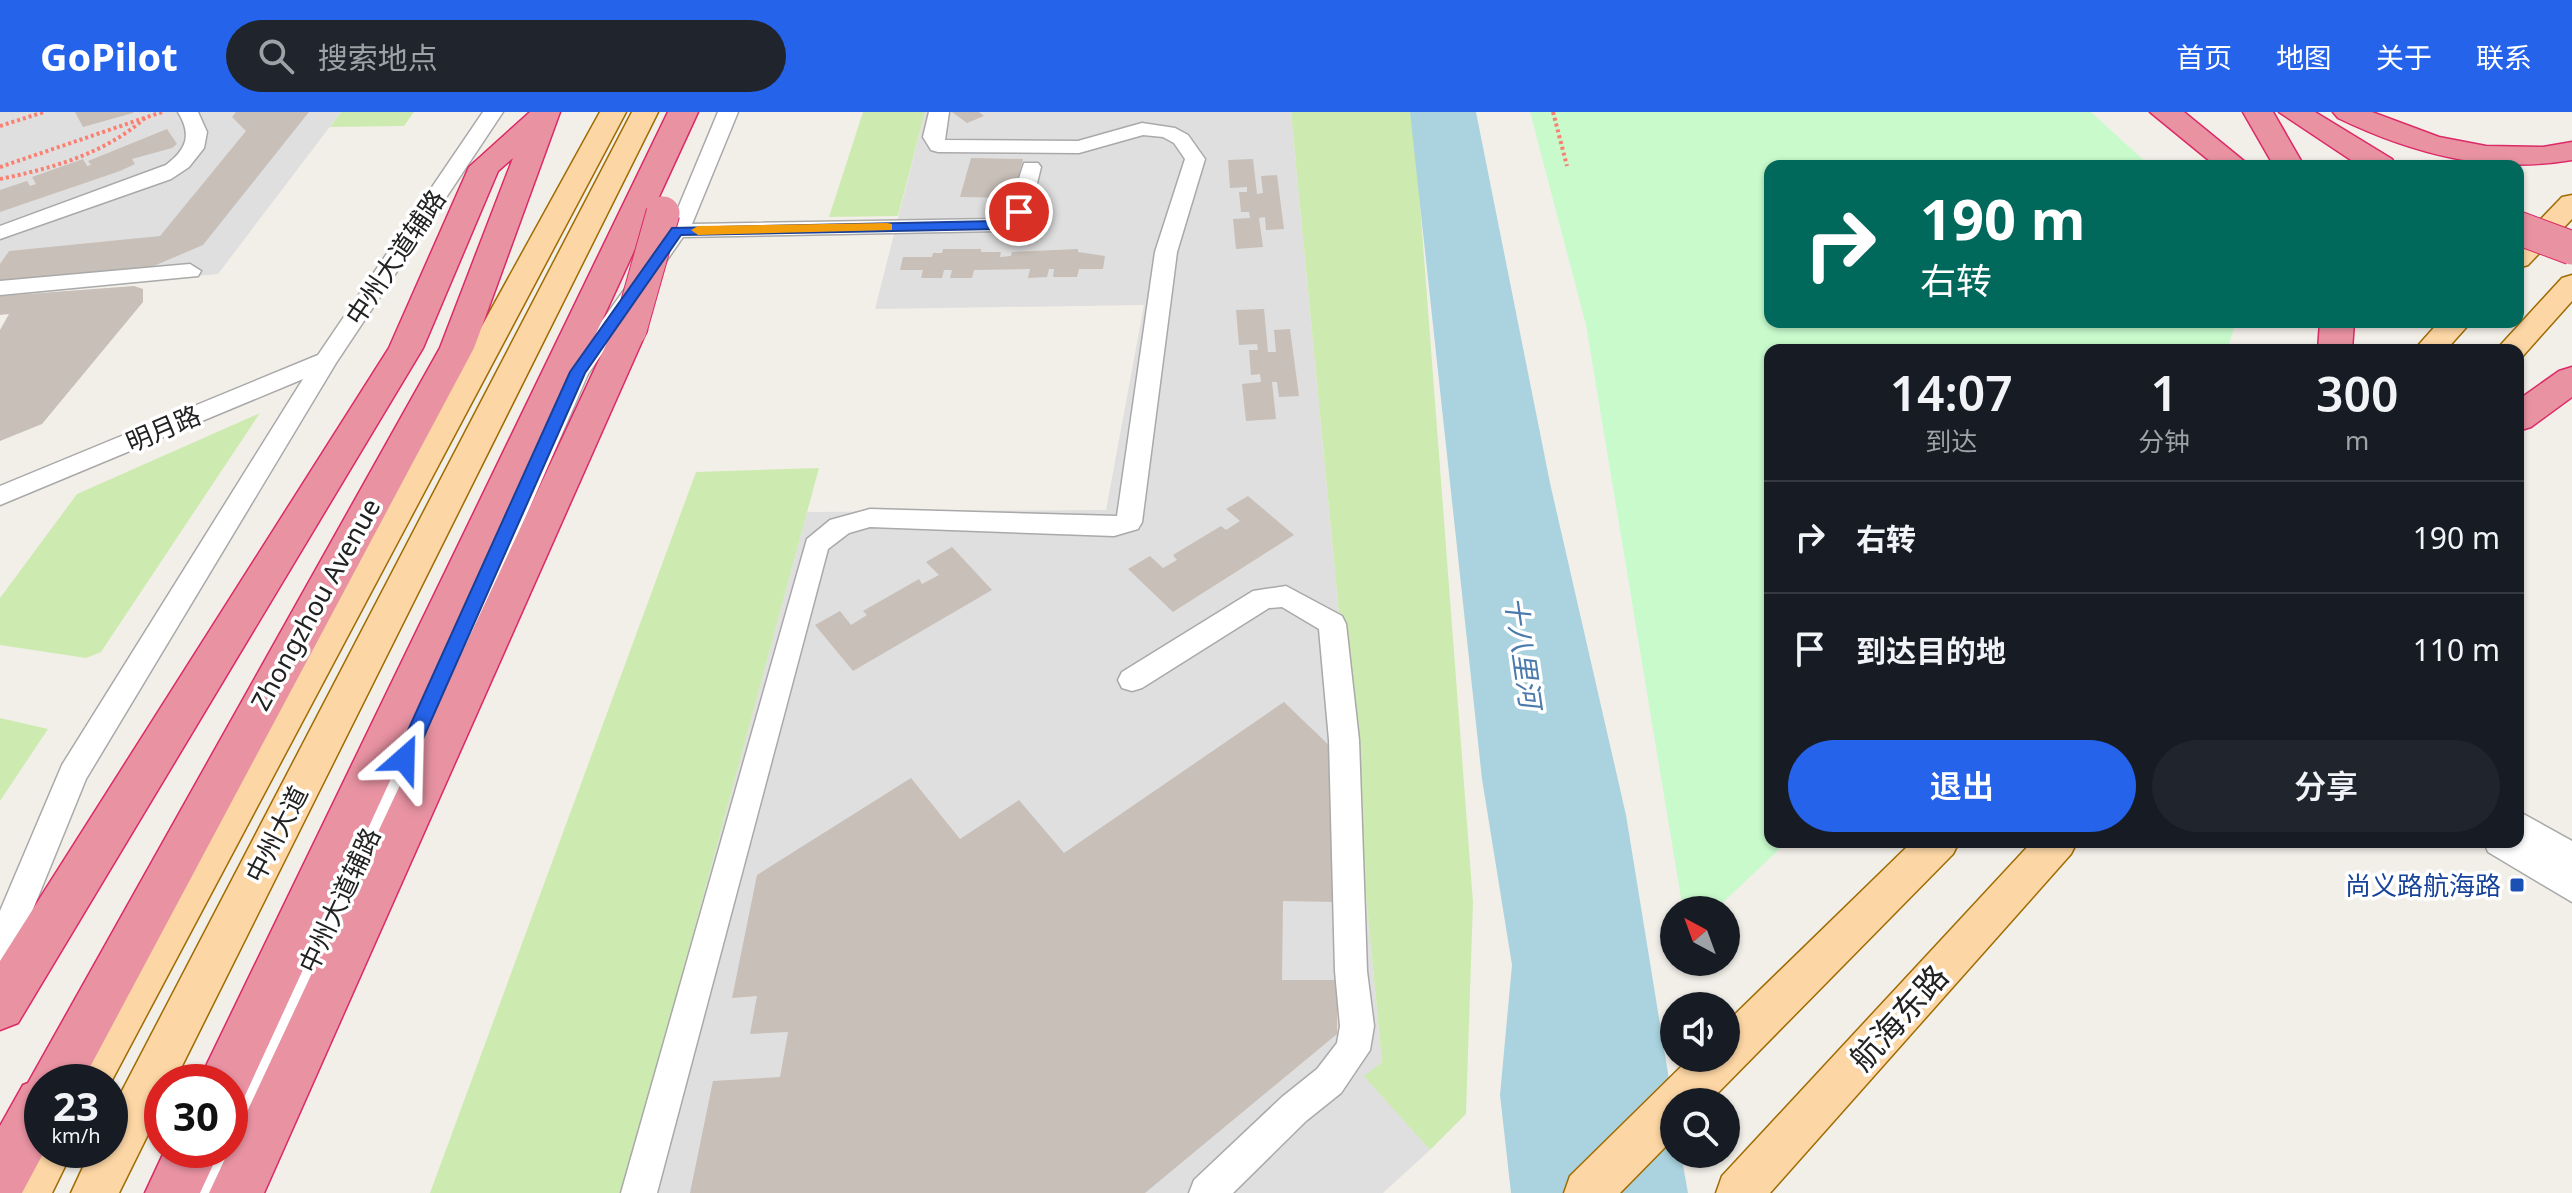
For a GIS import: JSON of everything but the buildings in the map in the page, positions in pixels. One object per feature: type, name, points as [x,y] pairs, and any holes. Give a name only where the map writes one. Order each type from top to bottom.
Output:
[{"type":"highway","points":[[2165,112],[2227,160]]},
{"type":"highway","points":[[2258,112],[2286,160]]},
{"type":"highway","points":[[2294,112],[2371,160]]},
{"type":"highway","points":[[2348,112],[2435,145],[2480,157],[2538,157],[2572,151]]},
{"type":"highway","points":[[0,1006],[406,348],[484,167],[544,114]]},
{"type":"highway","name":"Zhongzhou Avenue","points":[[64,1064],[457,348],[544,114]]},
{"type":"highway","points":[[236,1193],[630,330],[663,213],[667,119]]},
{"type":"highway","points":[[233,1064],[667,119]]},
{"type":"highway","points":[[2524,230],[2572,248]]},
{"type":"highway","points":[[2524,414],[2572,379]]},
{"type":"highway","points":[[0,1179],[24,1136]]},
{"type":"highway","points":[[172,1193],[184,1168]]},
{"type":"main road","name":"中州大道","points":[[97,1064],[613,112]]},
{"type":"main road","name":"中州大道","points":[[94,1193],[460,475],[667,119]]},
{"type":"main road","points":[[2524,253],[2572,203]]},
{"type":"main road","points":[[2517,344],[2572,284]]},
{"type":"main road","points":[[2435,344],[2450,328]]},
{"type":"main road","points":[[1740,1039],[1933,848]]},
{"type":"main road","name":"航海东路","points":[[1739,1193],[2052,848]]},
{"type":"main road","points":[[1692,1088],[1707,1072]]},
{"type":"main road","points":[[1587,1193],[1660,1120]]},
{"type":"main road","points":[[27,1193],[40,1168]]},
{"type":"street","name":"中州大道辅路","points":[[0,950],[73,774],[326,360],[493,112]]},
{"type":"street","name":"中州大道辅路","points":[[248,1094],[418,730],[577,372],[677,231],[728,112]]},
{"type":"street","points":[[639,1193],[816,546],[827,532],[842,523],[870,518],[1114,526],[1129,522],[1166,252],[1195,159],[1181,139],[1168,132],[1150,129],[1130,131],[1079,147],[938,146],[933,137],[939,112]]},
{"type":"street","points":[[0,233],[172,170],[196,149],[199,137],[193,114]]},
{"type":"street","points":[[677,231],[998,225],[1019,212],[1031,167]]},
{"type":"street","points":[[0,288],[190,271]]},
{"type":"street","name":"明月路","points":[[0,496],[326,360]]},
{"type":"street","points":[[1132,680],[1263,598],[1286,596],[1332,624],[1344,740],[1351,971],[1357,1026],[1353,1050],[1329,1081],[1294,1109],[1207,1193]]},
{"type":"street","points":[[2524,828],[2572,858]]},
{"type":"street","points":[[2509,848],[2572,888]]},
{"type":"street","points":[[202,1193],[214,1168]]},
{"type":"path","points":[[0,126],[44,112]]},
{"type":"path","points":[[0,167],[162,112]]},
{"type":"path","points":[[1553,112],[1567,166]]},
{"type":"path","points":[[0,179],[30,173],[88,153],[124,135],[145,118]]},
{"type":"shaded area","points":[[0,112],[341,112],[218,274],[0,294]]},
{"type":"shaded area","points":[[925,112],[1291,112],[1382,1062],[1365,1076],[1430,1150],[1383,1193],[623,1193],[807,512],[1106,510],[1144,305],[875,309]]},
{"type":"green space","points":[[341,112],[414,112],[404,126],[330,127]]},
{"type":"green space","points":[[863,112],[925,112],[898,216],[829,217]]},
{"type":"green space","points":[[1291,112],[1413,112],[1473,902],[1466,1114],[1430,1150],[1364,1076],[1382,1062]]},
{"type":"green space","points":[[1530,112],[2091,112],[2143,160],[1764,160],[1764,328],[2234,328],[2229,344],[1764,344],[1764,848],[1781,848],[1730,896],[1681,896],[1586,325]]},
{"type":"green space","points":[[260,413],[101,652],[86,658],[0,645],[0,598],[77,494]]},
{"type":"green space","points":[[819,468],[623,1193],[430,1193],[696,472]]},
{"type":"green space","points":[[0,718],[48,729],[0,801]]},
{"type":"water","name":"十八里河","points":[[1410,112],[1476,112],[1550,483],[1626,815],[1660,1024],[1660,1072],[1668,1072],[1670,1088],[1660,1088],[1660,1168],[1684,1168],[1688,1193],[1511,1193],[1500,1095],[1512,965],[1482,779]]},
{"type":"slow traffic","points":[[698,230],[887,227]]},
{"type":"place","name":"尚义路航海路","points":[[2517,885]]},
{"type":"route","points":[[404,759],[577,372],[677,231],[998,225],[1007,223],[1019,212]]}]
